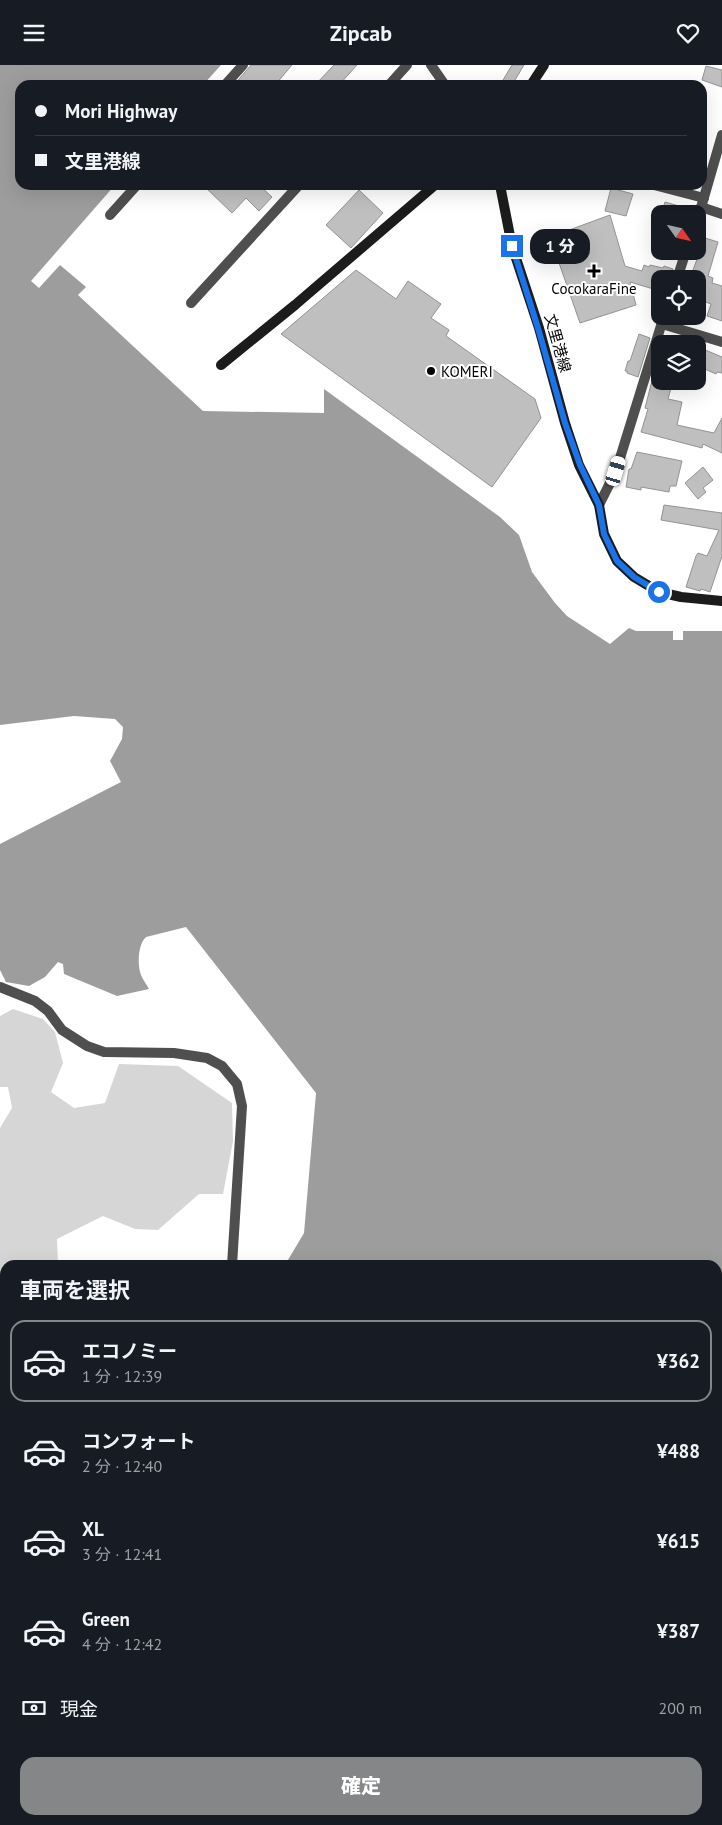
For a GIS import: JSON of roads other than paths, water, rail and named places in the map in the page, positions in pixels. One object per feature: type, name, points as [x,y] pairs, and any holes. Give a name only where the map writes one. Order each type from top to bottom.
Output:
[{"type":"main road","points":[[534,80],[544,65]]},
{"type":"main road","points":[[221,365],[430,190]]},
{"type":"main road","name":"文里港線","points":[[501,190],[512,246],[565,423],[580,465],[599,505],[604,534],[617,561],[634,577],[659,592],[681,597],[722,601]]},
{"type":"street","points":[[230,80],[243,65]]},
{"type":"street","points":[[394,80],[407,65]]},
{"type":"street","points":[[431,65],[442,80]]},
{"type":"street","points":[[707,185],[722,135]]},
{"type":"street","points":[[110,215],[132,190]]},
{"type":"street","points":[[191,303],[294,190]]},
{"type":"street","points":[[668,190],[702,202],[722,214]]},
{"type":"street","points":[[701,205],[706,190]]},
{"type":"street","points":[[599,505],[616,471],[661,325]]},
{"type":"street","points":[[676,325],[722,342]]},
{"type":"street","points":[[0,987],[34,1001],[48,1011],[62,1030],[87,1046],[104,1052],[174,1053],[207,1058],[222,1067],[237,1084],[242,1106],[232,1260]]},
{"type":"place","name":"CocokaraFine","points":[[594,271]]},
{"type":"place","name":"KOMERI","points":[[431,371]]}]
